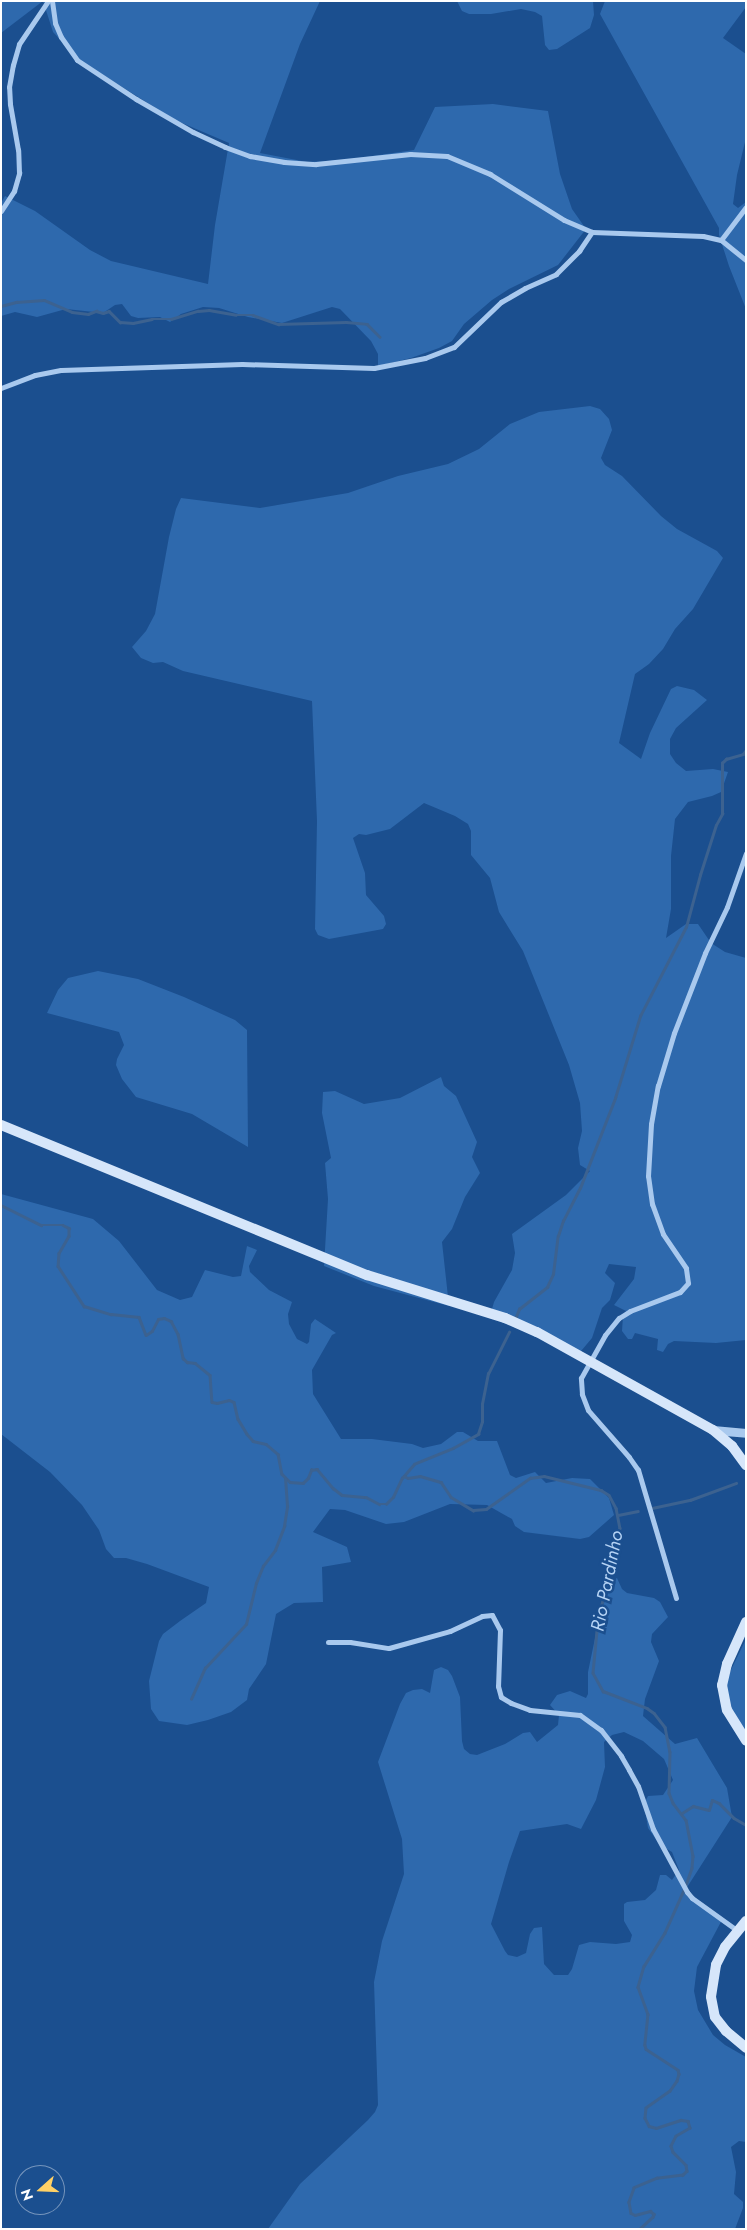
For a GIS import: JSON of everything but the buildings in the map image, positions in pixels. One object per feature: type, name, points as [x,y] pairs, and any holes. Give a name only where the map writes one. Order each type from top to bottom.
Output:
[{"type":"main road","points":[[1,1125],[367,1275],[506,1318],[537,1332],[713,1430],[732,1446],[746,1465]]},
{"type":"main road","points":[[746,1622],[727,1664],[722,1685],[727,1710],[746,1740]]},
{"type":"main road","points":[[746,1921],[725,1947],[716,1965],[711,1996],[715,2017],[726,2031],[746,2048]]},
{"type":"street","points":[[1,211],[14,192],[19,173],[18,150],[10,104],[9,87],[12,65],[19,44],[48,1]]},
{"type":"street","points":[[52,1],[55,23],[61,37],[77,60],[136,99],[193,132],[225,147],[250,156],[284,162],[316,164],[410,154],[447,156],[490,174],[556,216],[592,232],[703,236],[721,240],[746,260]]},
{"type":"street","points":[[721,240],[746,208]]},
{"type":"street","points":[[1,388],[35,375],[61,370],[242,364],[374,368],[425,358],[454,347],[501,302],[525,288],[556,274],[579,251],[592,232]]},
{"type":"street","points":[[676,1598],[635,1464],[585,1403],[581,1378],[605,1335],[619,1318],[630,1310],[680,1292],[688,1283],[686,1268],[663,1234],[652,1204],[648,1176],[651,1124],[658,1086],[674,1033],[705,952],[727,907],[746,853]]},
{"type":"street","points":[[713,1430],[746,1433]]},
{"type":"street","points":[[328,1642],[350,1642],[389,1648],[450,1631],[482,1616],[492,1615],[500,1630],[498,1686],[501,1697],[512,1704],[530,1710],[580,1715],[600,1730],[621,1756],[638,1786],[653,1828],[687,1892],[692,1898],[738,1932]]},
{"type":"shaded area","points":[[1,1],[43,1],[1,33]]},
{"type":"shaded area","points":[[43,1],[320,1],[300,44],[260,153],[307,162],[345,160],[414,150],[435,107],[493,104],[548,111],[560,174],[572,209],[586,229],[558,265],[509,289],[492,300],[464,324],[452,341],[411,358],[378,366],[378,354],[371,341],[340,309],[332,307],[282,323],[248,317],[219,308],[203,307],[181,314],[170,322],[160,317],[138,318],[131,316],[122,304],[115,305],[103,313],[66,309],[37,317],[15,312],[1,316],[1,203],[5,196],[35,211],[90,250],[111,261],[208,284],[215,225],[229,143],[175,120],[79,60],[53,32]]},
{"type":"shaded area","points":[[457,1],[593,1],[594,15],[590,28],[557,49],[549,50],[545,45],[542,16],[535,12],[521,9],[491,14],[469,14],[462,11]]},
{"type":"shaded area","points":[[605,1],[746,1],[746,7],[723,38],[746,54],[746,138],[737,175],[733,204],[738,208],[746,202],[746,309],[729,266],[719,235],[719,228],[600,14]]},
{"type":"shaded area","points":[[590,406],[600,409],[609,419],[612,430],[601,458],[605,465],[622,476],[661,516],[677,529],[717,551],[723,558],[693,609],[675,629],[663,649],[649,664],[635,674],[619,743],[641,759],[650,733],[671,689],[677,686],[694,690],[707,700],[676,728],[670,739],[670,754],[676,763],[686,771],[713,769],[728,772],[721,792],[688,802],[675,819],[671,856],[671,909],[666,938],[686,924],[698,924],[711,943],[725,952],[746,958],[746,1340],[716,1343],[674,1341],[668,1344],[663,1352],[657,1350],[658,1339],[635,1333],[632,1339],[628,1339],[622,1331],[623,1316],[626,1311],[614,1305],[634,1279],[636,1267],[609,1264],[605,1273],[615,1283],[610,1300],[602,1308],[592,1338],[576,1357],[549,1341],[490,1316],[494,1302],[512,1270],[515,1253],[512,1234],[566,1195],[590,1171],[580,1165],[578,1148],[582,1131],[580,1103],[569,1065],[523,951],[499,912],[490,878],[471,855],[471,831],[468,824],[455,816],[424,803],[390,829],[366,835],[359,834],[353,838],[365,873],[366,895],[384,916],[386,924],[383,929],[329,939],[318,935],[315,929],[317,821],[312,701],[183,671],[163,662],[153,663],[141,658],[132,647],[146,631],[155,614],[169,537],[176,509],[181,498],[260,508],[348,493],[398,476],[448,464],[479,449],[510,424],[539,412]]},
{"type":"shaded area","points":[[98,971],[138,979],[184,997],[235,1020],[247,1030],[248,1147],[192,1114],[136,1097],[122,1079],[116,1065],[124,1045],[119,1032],[47,1013],[58,990],[68,978]]},
{"type":"shaded area","points":[[441,1077],[444,1086],[456,1096],[477,1142],[472,1157],[480,1173],[465,1197],[452,1229],[442,1242],[449,1306],[374,1286],[324,1266],[328,1199],[325,1163],[331,1158],[322,1113],[323,1092],[335,1091],[364,1104],[400,1098]]},
{"type":"shaded area","points":[[1,1194],[93,1219],[119,1241],[157,1290],[180,1300],[192,1297],[205,1270],[233,1277],[241,1276],[247,1246],[257,1250],[249,1266],[250,1272],[269,1290],[292,1302],[288,1314],[289,1324],[297,1339],[307,1344],[309,1342],[311,1324],[315,1319],[336,1333],[332,1335],[312,1370],[313,1394],[341,1439],[372,1439],[412,1444],[423,1448],[441,1444],[457,1432],[463,1432],[478,1441],[497,1441],[510,1475],[516,1478],[535,1472],[546,1483],[572,1478],[590,1479],[609,1498],[614,1515],[589,1537],[580,1539],[524,1532],[515,1526],[512,1519],[487,1505],[450,1504],[404,1522],[386,1524],[345,1510],[330,1509],[313,1532],[347,1547],[351,1562],[322,1567],[323,1602],[294,1603],[276,1614],[266,1664],[249,1689],[247,1700],[231,1712],[208,1720],[187,1725],[159,1721],[151,1709],[149,1681],[159,1641],[163,1634],[206,1603],[209,1587],[147,1564],[126,1558],[114,1558],[106,1549],[99,1530],[82,1505],[50,1472],[1,1434]]},
{"type":"shaded area","points":[[617,1578],[622,1589],[627,1593],[654,1598],[660,1602],[668,1617],[652,1634],[651,1642],[659,1661],[645,1699],[643,1716],[675,1744],[697,1738],[727,1788],[732,1817],[684,1892],[723,1918],[697,1967],[694,1991],[698,2010],[713,2035],[725,2045],[746,2057],[746,2142],[739,2141],[731,2147],[736,2172],[734,2194],[743,2202],[743,2208],[735,2229],[268,2229],[300,2184],[368,2120],[378,2105],[374,1982],[382,1941],[404,1874],[402,1839],[378,1762],[400,1704],[406,1693],[413,1690],[422,1689],[430,1693],[434,1670],[441,1667],[448,1670],[452,1676],[460,1697],[462,1741],[464,1749],[470,1754],[477,1755],[505,1744],[523,1733],[530,1732],[537,1742],[558,1725],[559,1715],[550,1705],[557,1695],[570,1691],[586,1698],[588,1694],[588,1672],[600,1614],[613,1579]],"holes":[[[624,1732],[643,1741],[664,1759],[673,1780],[663,1795],[648,1796],[644,1804],[648,1828],[660,1845],[672,1852],[679,1870],[672,1880],[666,1875],[660,1875],[656,1890],[645,1900],[624,1904],[624,1921],[632,1935],[630,1942],[616,1944],[590,1942],[579,1945],[572,1969],[568,1975],[554,1975],[544,1964],[542,1927],[534,1928],[530,1934],[526,1953],[517,1957],[508,1955],[491,1924],[520,1831],[567,1824],[581,1829],[596,1800],[605,1767],[604,1742],[612,1735]]]},
{"type":"shaded area","points":[[746,1639],[746,1743],[725,1696],[728,1676]]},
{"type":"waterway","points":[[1,306],[16,302],[44,300],[72,312],[88,314],[96,311],[103,313],[109,311],[120,322],[133,323],[152,319],[171,319],[198,311],[209,310],[236,315],[253,315],[278,324],[346,322],[367,324],[380,337]]},
{"type":"waterway","points":[[515,1319],[519,1309],[547,1287],[553,1274],[558,1236],[563,1221],[580,1188],[615,1098],[640,1016],[686,927],[700,875],[716,825],[722,814],[722,763],[726,759],[743,754],[746,750]]},
{"type":"waterway","name":"Rio Pardinho","points":[[1,1205],[41,1225],[63,1225],[69,1228],[69,1236],[59,1253],[58,1266],[84,1306],[111,1314],[139,1317],[146,1335],[152,1331],[158,1319],[164,1318],[171,1321],[178,1334],[183,1358],[187,1362],[195,1363],[210,1375],[212,1402],[217,1403],[229,1400],[234,1402],[238,1419],[247,1434],[253,1441],[266,1444],[278,1454],[282,1474],[290,1482],[303,1483],[308,1478],[311,1470],[317,1469],[333,1488],[342,1495],[366,1497],[379,1504],[386,1504],[393,1497],[402,1478],[414,1464],[453,1448],[478,1434],[482,1422],[482,1404],[488,1374],[509,1332]]},
{"type":"waterway","name":"Rio Pardinho","points":[[404,1476],[408,1478],[420,1476],[441,1482],[451,1497],[473,1510],[486,1509],[530,1478],[544,1476],[601,1490],[609,1495],[616,1508],[620,1528],[598,1620],[593,1673],[603,1691],[647,1708],[654,1713],[665,1727],[670,1752],[669,1793],[673,1803],[686,1820],[693,1856],[692,1868],[685,1888],[665,1933],[644,1966],[638,1987],[648,2014],[646,2049],[678,2070],[679,2074],[677,2081],[670,2091],[646,2108],[645,2118],[649,2126],[656,2128],[681,2120],[688,2121],[690,2128],[676,2136],[671,2146],[673,2152],[686,2165],[687,2171],[683,2175],[657,2178],[634,2188],[629,2202],[631,2213],[635,2215],[650,2211],[654,2214],[640,2229]]},
{"type":"waterway","points":[[191,1699],[205,1668],[246,1624],[256,1583],[263,1566],[275,1550],[284,1526],[287,1506],[285,1479]]},
{"type":"waterway","points":[[652,1508],[690,1500],[736,1483]]},
{"type":"waterway","points":[[618,1515],[638,1511]]},
{"type":"waterway","points":[[682,1813],[693,1806],[709,1810],[712,1800],[719,1803],[734,1818],[746,1825]]}]
